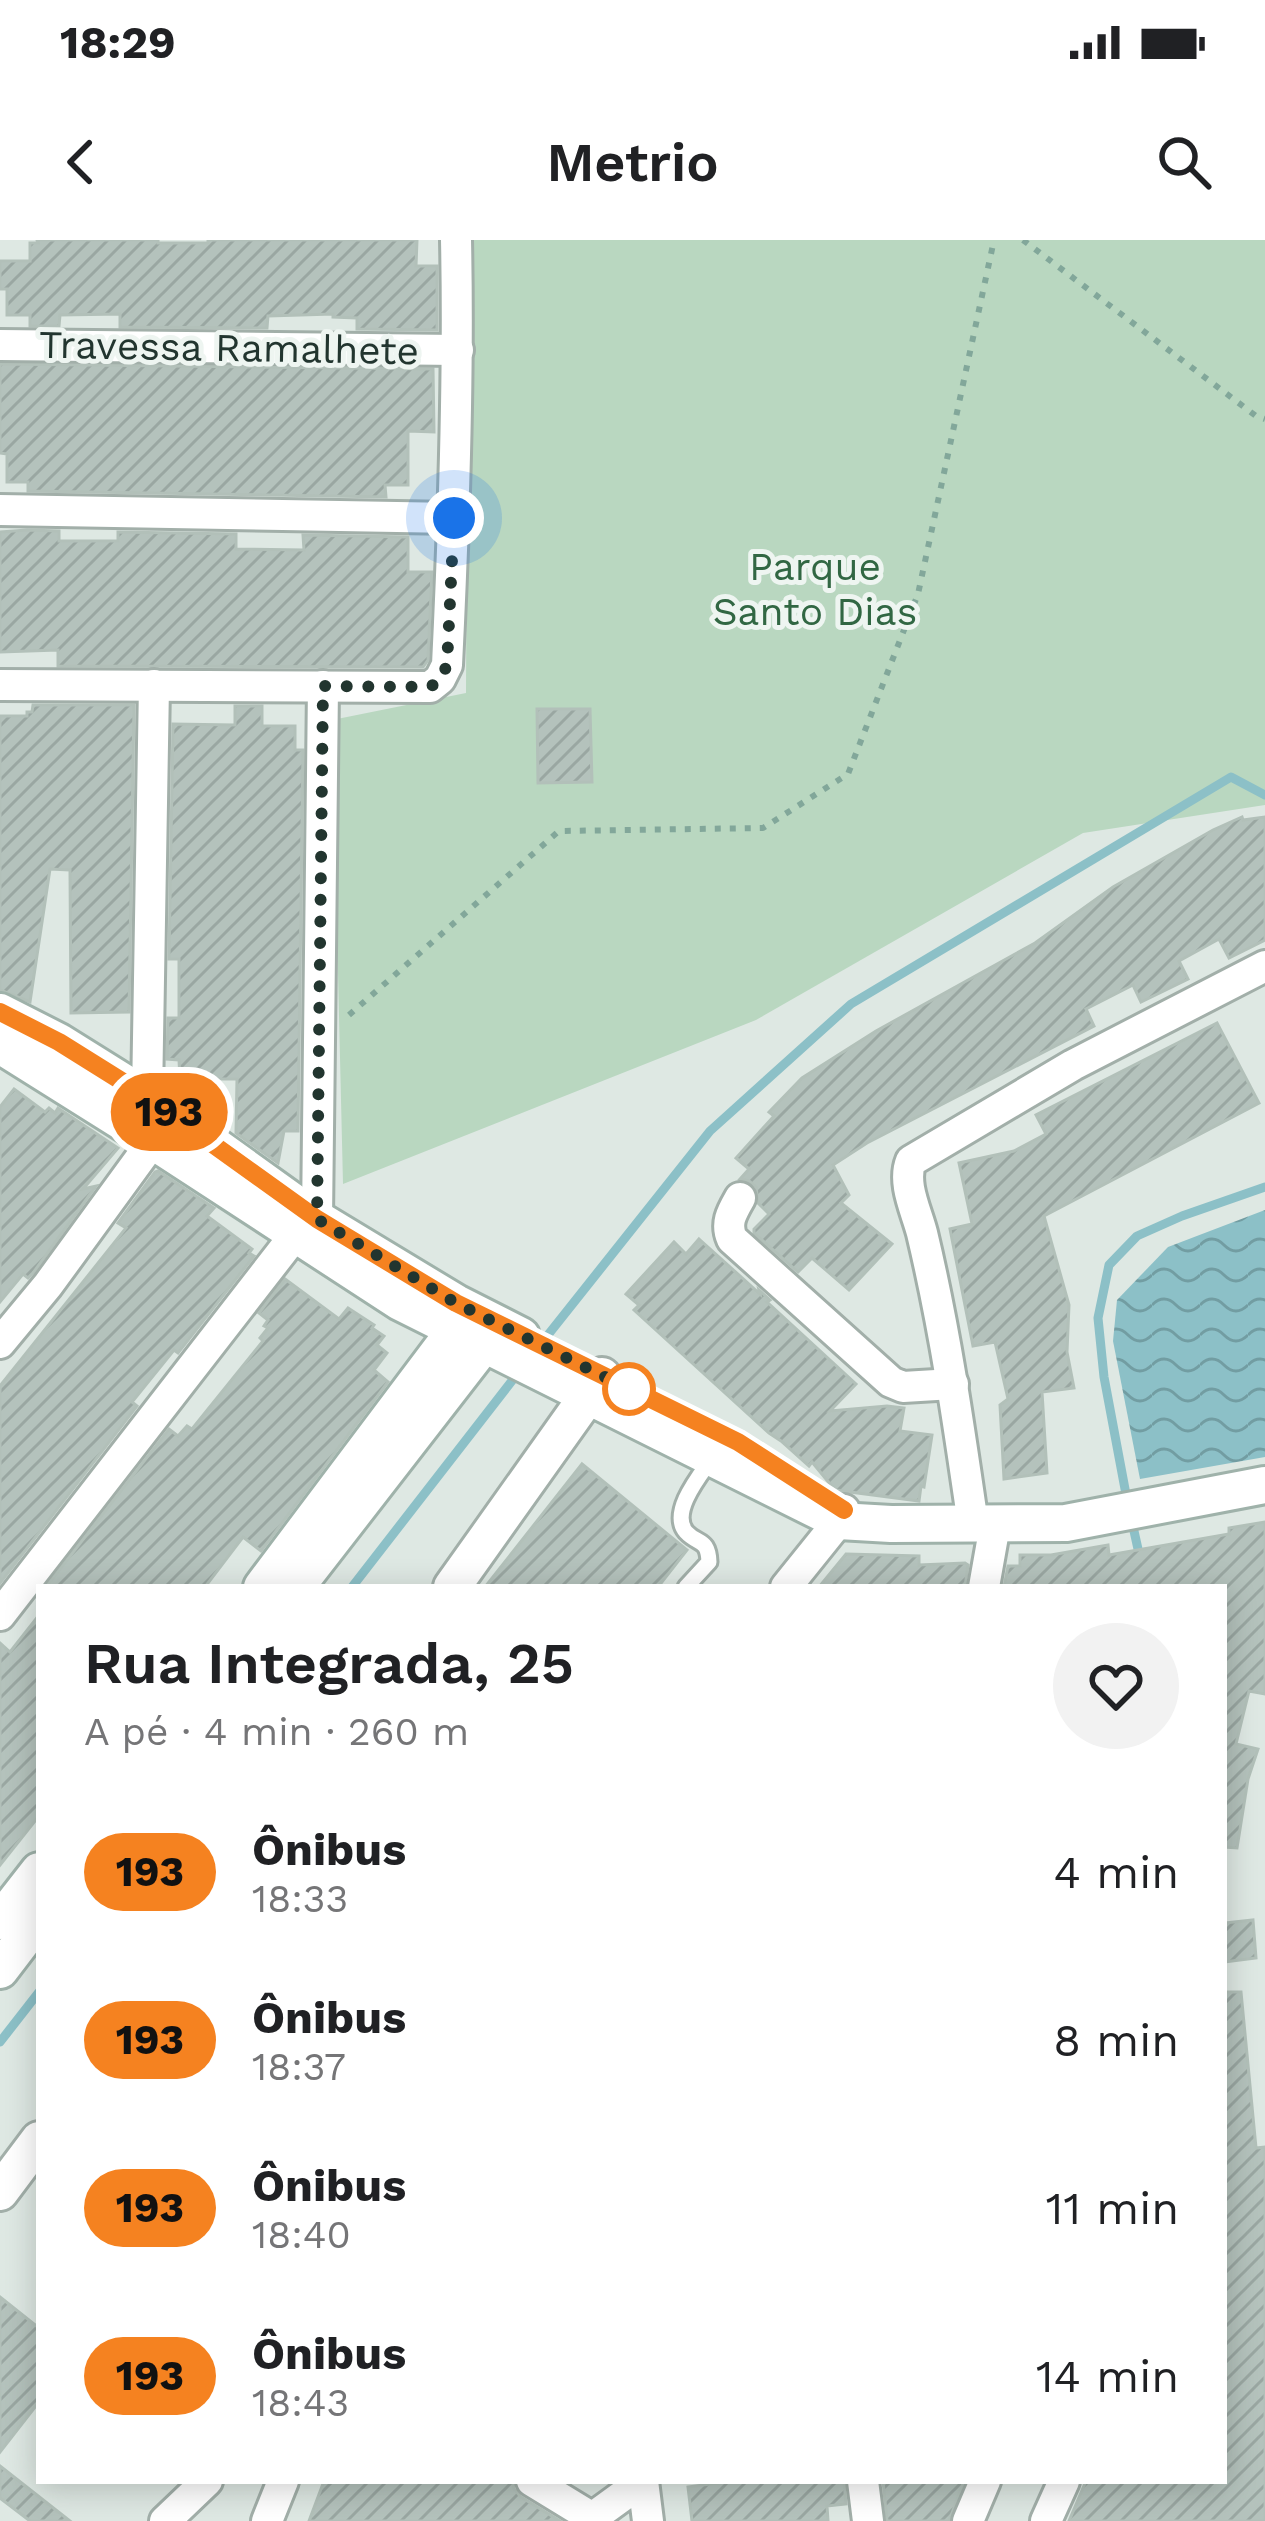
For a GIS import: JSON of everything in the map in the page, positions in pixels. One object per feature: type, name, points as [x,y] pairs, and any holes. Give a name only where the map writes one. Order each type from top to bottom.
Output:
[{"type":"main road","points":[[0,1012],[147,1097],[306,1227]]},
{"type":"main road","points":[[4,1054],[713,1457],[842,1516],[891,1524],[1066,1523],[1265,1486]]},
{"type":"main road","points":[[265,1584],[490,1334]]},
{"type":"main road","points":[[298,1584],[490,1334]]},
{"type":"main road","points":[[585,1381],[738,1442],[842,1516]]},
{"type":"main road","points":[[454,1584],[585,1381]]},
{"type":"main road","points":[[4,1945],[36,1877]]},
{"type":"main road","points":[[4,1945],[36,1921]]},
{"type":"main road","points":[[0,2192],[36,2144]]},
{"type":"street","points":[[0,685],[430,687],[440,680],[447,665],[454,518],[456,240]]},
{"type":"street","name":"Travessa Ramalhete","points":[[0,345],[458,350]]},
{"type":"street","points":[[0,510],[454,518]]},
{"type":"street","points":[[147,1097],[154,685]]},
{"type":"street","points":[[0,1616],[306,1227],[320,1041],[323,686]]},
{"type":"street","points":[[984,1584],[984,1525],[907,1178],[911,1161],[1073,1065],[1265,967]]},
{"type":"street","points":[[0,1343],[48,1286],[153,1141]]},
{"type":"street","points":[[740,1198],[730,1215],[732,1239],[891,1382],[903,1387],[953,1384]]},
{"type":"street","points":[[788,1584],[842,1516]]},
{"type":"street","points":[[165,2521],[204,2484]]},
{"type":"street","points":[[267,2521],[282,2484]]},
{"type":"street","points":[[537,2484],[590,2519],[639,2484]]},
{"type":"street","points":[[643,2484],[648,2521]]},
{"type":"street","points":[[863,2484],[868,2521]]},
{"type":"street","points":[[968,2521],[984,2484]]},
{"type":"street","points":[[1046,2521],[1063,2484]]},
{"type":"lane","points":[[689,1584],[709,1562],[710,1553],[686,1532],[681,1522],[683,1502],[713,1457]]},
{"type":"path","points":[[320,1041],[559,831],[763,828],[848,774],[918,594],[994,240]]},
{"type":"path","points":[[1023,240],[1265,419]]},
{"type":"green space","name":"Parque Santo Dias","points":[[468,240],[1265,240],[1265,805],[1083,833],[756,1020],[343,1184],[332,720],[466,693]]},
{"type":"water","points":[[1265,1210],[1265,1457],[1140,1479],[1113,1341],[1117,1300],[1168,1247]]},
{"type":"building","points":[[417,240],[416,266],[437,266],[437,330],[357,329],[357,318],[333,314],[268,316],[267,328],[120,327],[120,314],[60,315],[59,326],[30,326],[30,315],[7,315],[0,261],[30,261],[30,243]]},
{"type":"building","points":[[0,364],[433,369],[434,432],[408,431],[408,485],[385,485],[386,497],[28,491],[28,482],[7,482],[7,454],[0,453]]},
{"type":"building","points":[[59,531],[59,541],[118,541],[118,532],[236,534],[236,549],[304,550],[303,535],[408,537],[408,572],[432,572],[428,660],[423,667],[58,666],[58,650],[0,652],[0,532]]},
{"type":"building","points":[[33,705],[134,705],[129,1012],[71,1013],[70,870],[50,869],[30,1002],[0,990],[0,716],[27,716]]},
{"type":"building","points":[[235,706],[262,706],[262,726],[295,726],[295,750],[303,750],[298,1131],[284,1131],[278,1163],[236,1133],[237,1079],[180,1079],[179,1060],[167,1059],[168,1018],[179,1018],[179,959],[169,959],[173,724],[235,725]]},
{"type":"building","points":[[537,709],[590,709],[592,782],[538,783]]},
{"type":"building","points":[[1242,817],[1265,817],[1265,940],[1229,958],[1219,939],[1179,961],[1188,979],[1141,1002],[1133,985],[1086,1009],[1094,1026],[833,1165],[849,1195],[841,1203],[892,1244],[849,1290],[812,1258],[798,1272],[754,1233],[769,1214],[758,1203],[756,1187],[740,1179],[749,1169],[736,1158],[774,1116],[769,1112],[802,1078],[1035,943],[1113,887]]},
{"type":"building","points":[[1217,1023],[1259,1103],[1044,1216],[1069,1305],[1067,1352],[1074,1388],[1042,1392],[1047,1473],[1004,1479],[1000,1405],[1008,1399],[995,1342],[973,1346],[950,1229],[972,1224],[959,1163],[1014,1151],[1046,1134],[1036,1115]]},
{"type":"building","points":[[14,1089],[45,1112],[49,1108],[55,1113],[58,1108],[118,1148],[83,1189],[96,1186],[33,1273],[28,1278],[23,1274],[0,1302],[0,1107]]},
{"type":"building","points":[[158,1171],[214,1208],[207,1216],[252,1249],[249,1253],[254,1256],[178,1353],[174,1350],[132,1402],[137,1406],[0,1583],[0,1386],[126,1228],[118,1223]]},
{"type":"building","points":[[699,1239],[856,1384],[830,1411],[904,1408],[900,1431],[932,1435],[919,1501],[835,1490],[812,1462],[809,1466],[769,1433],[634,1310],[639,1305],[626,1294],[674,1242],[686,1254]]},
{"type":"building","points":[[285,1279],[339,1319],[348,1308],[384,1336],[377,1345],[387,1353],[374,1370],[388,1382],[261,1551],[243,1537],[207,1584],[48,1584],[169,1429],[178,1436],[187,1426],[192,1429],[263,1341],[260,1338],[268,1320],[259,1313]]},
{"type":"building","points":[[582,1464],[687,1550],[660,1584],[487,1584]]},
{"type":"building","points":[[1265,1522],[1265,1694],[1249,1691],[1236,1744],[1258,1749],[1237,1848],[1227,1847],[1227,1584],[1005,1584],[1008,1566],[1020,1566],[1020,1555],[1108,1545],[1109,1555],[1229,1534],[1229,1528]]},
{"type":"building","points":[[846,1554],[919,1556],[919,1565],[968,1565],[965,1584],[821,1584]]},
{"type":"building","points":[[36,1619],[36,1820],[0,1865],[0,1643],[10,1652]]},
{"type":"building","points":[[1253,1920],[1256,1958],[1227,1962],[1227,1923]]},
{"type":"building","points":[[1227,1992],[1241,1992],[1256,2148],[1265,2147],[1265,2521],[1069,2521],[1085,2484],[1227,2484]]},
{"type":"building","points":[[0,2297],[36,2326],[36,2406],[0,2452]]},
{"type":"building","points":[[0,2466],[70,2521],[30,2521],[0,2498]]},
{"type":"building","points":[[323,2484],[513,2484],[521,2497],[560,2521],[309,2521]]},
{"type":"building","points":[[844,2484],[846,2504],[827,2506],[828,2521],[692,2521],[688,2487]]},
{"type":"building","points":[[883,2484],[963,2484],[949,2521],[887,2521]]},
{"type":"waterway","points":[[532,1355],[710,1131],[851,1004],[1231,777],[1265,795]]},
{"type":"waterway","points":[[1128,1505],[1098,1318],[1109,1265],[1137,1236],[1265,1187]]},
{"type":"waterway","points":[[354,1584],[518,1373]]},
{"type":"waterway","points":[[1132,1522],[1140,1558]]},
{"type":"waterway","points":[[0,2042],[36,1996]]},
{"type":"bus line","name":"193","points":[[0,1012],[147,1097],[317,1219],[456,1303],[738,1442],[844,1510]]},
{"type":"route","points":[[454,518],[447,665],[440,680],[430,687],[323,686],[317,1219],[456,1303],[629,1389]]}]
